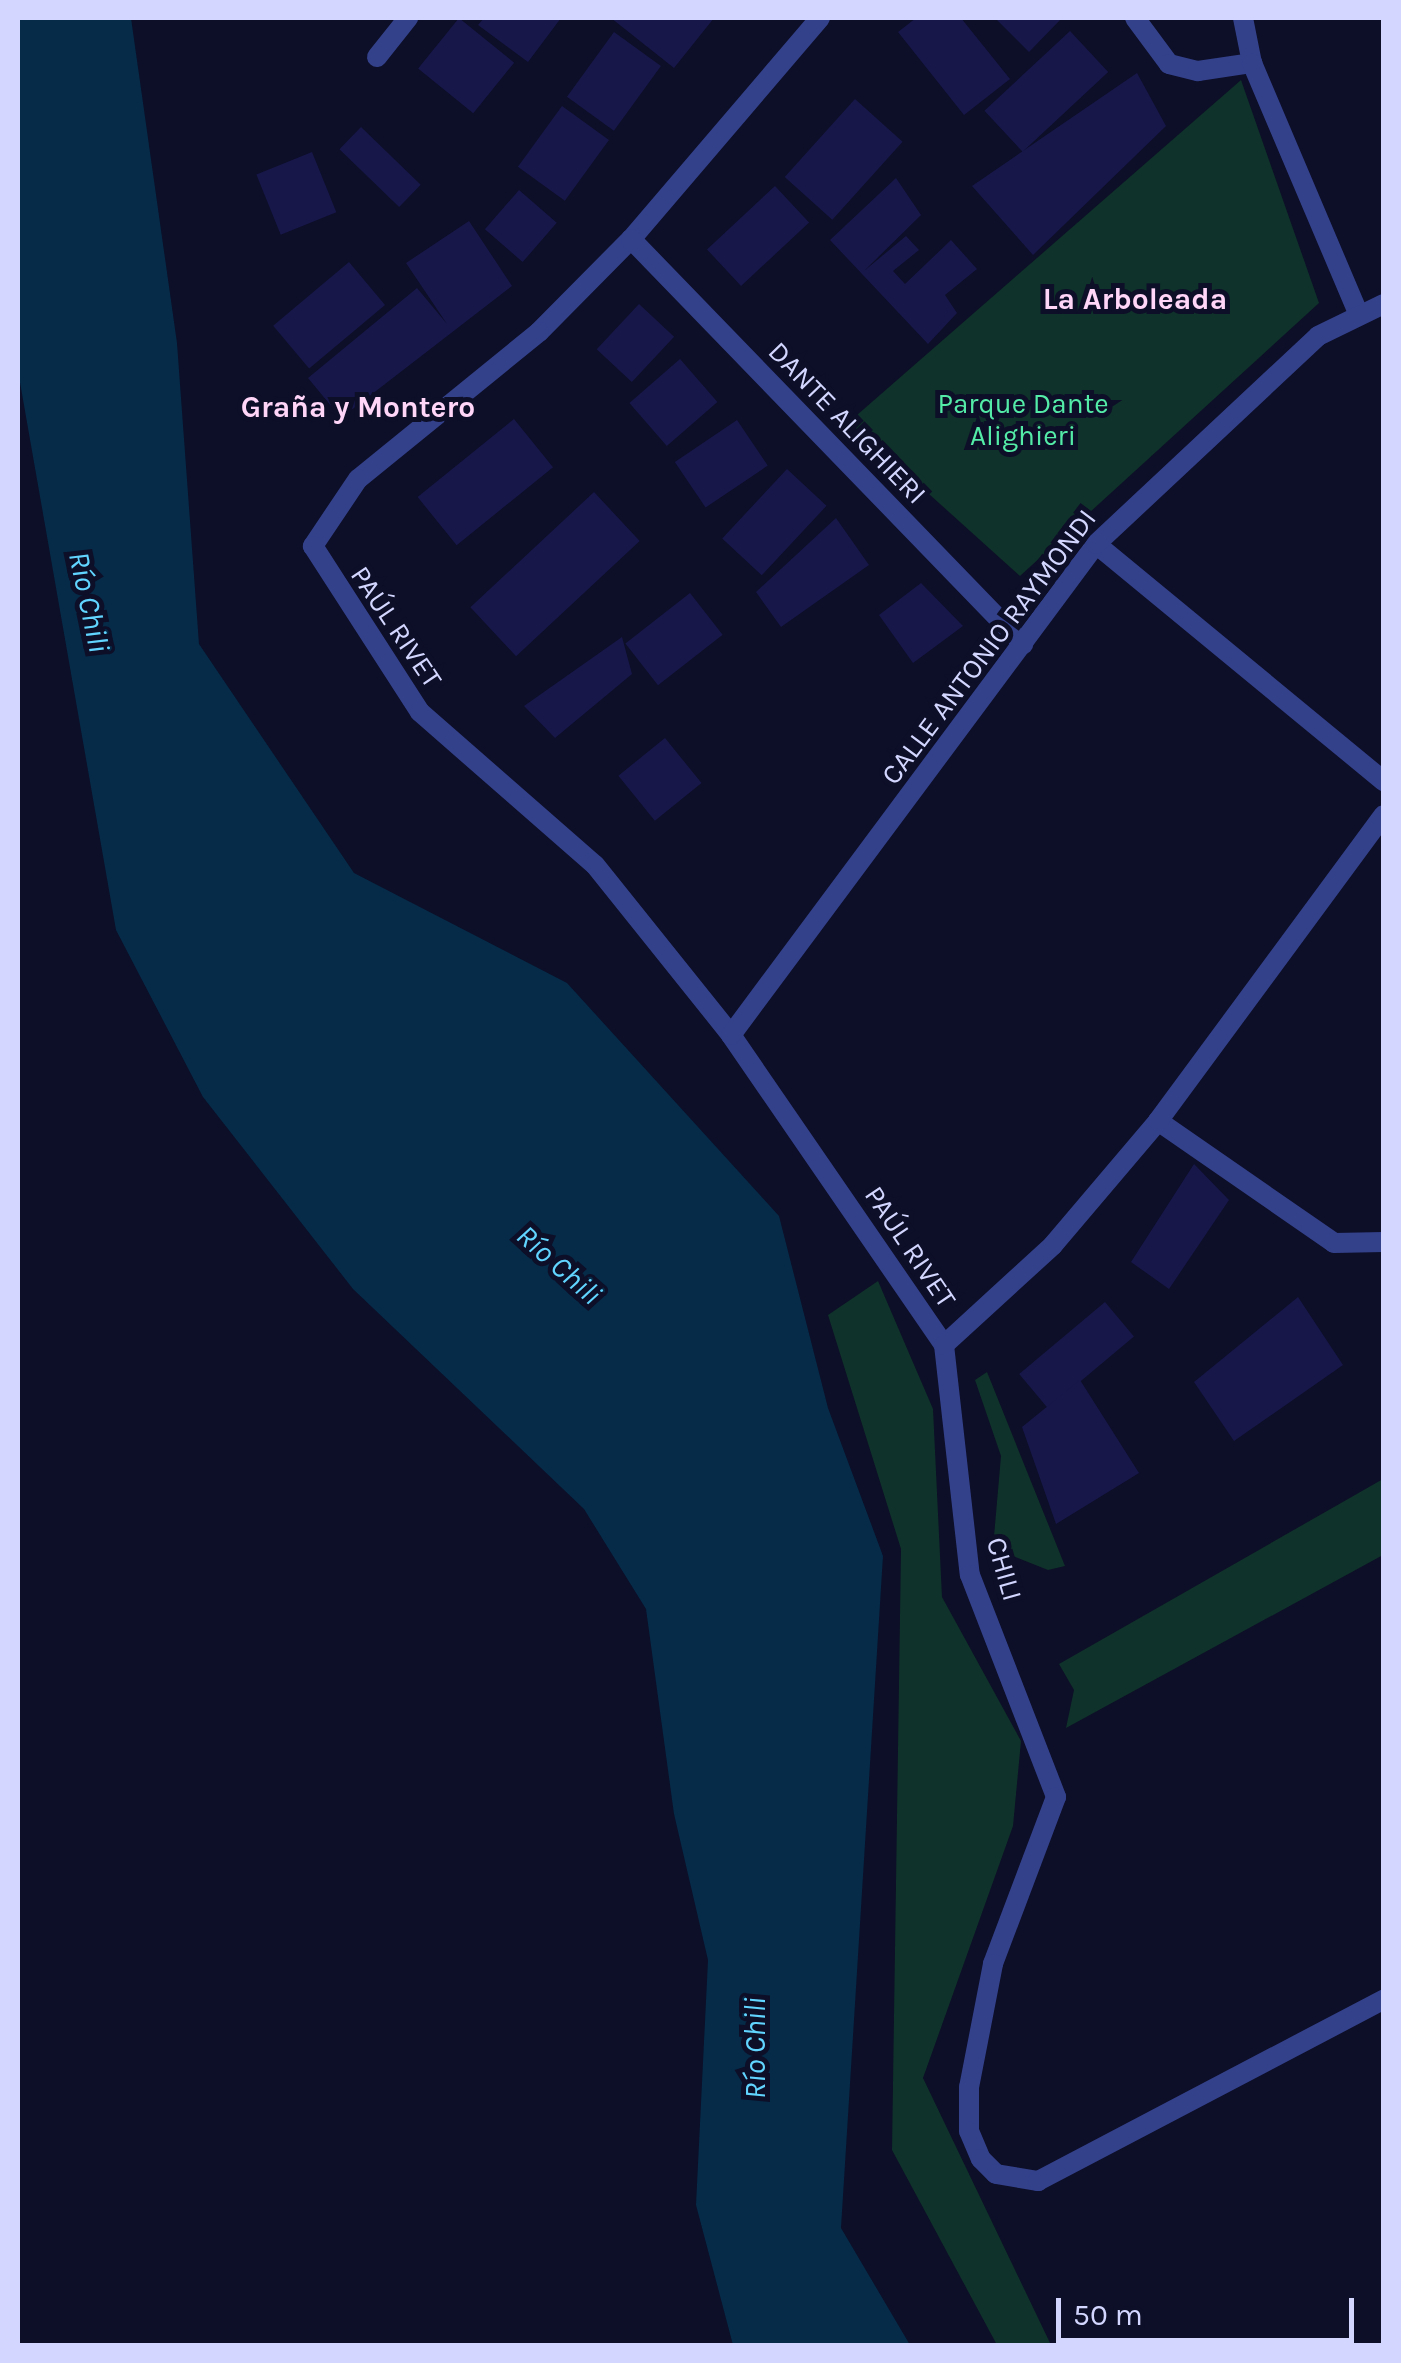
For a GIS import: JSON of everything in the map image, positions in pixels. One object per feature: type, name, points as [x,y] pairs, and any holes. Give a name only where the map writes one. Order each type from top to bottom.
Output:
[{"type":"street","points":[[377,57],[408,18]]},
{"type":"street","name":"PAÚL RIVET","points":[[820,18],[631,239],[539,332],[358,478],[313,546],[420,712],[594,865],[731,1035],[944,1345]]},
{"type":"street","points":[[1135,18],[1168,64],[1198,71],[1252,63]]},
{"type":"street","points":[[1242,18],[1252,63],[1358,315]]},
{"type":"street","name":"DANTE ALIGHIERI","points":[[631,239],[1023,644]]},
{"type":"street","name":"CALLE ANTONIO RAYMONDI","points":[[731,1035],[1096,544],[1318,336],[1384,304]]},
{"type":"street","points":[[1096,544],[1384,780]]},
{"type":"street","points":[[944,1345],[1052,1245],[1158,1121],[1384,816]]},
{"type":"street","points":[[1158,1121],[1334,1243],[1384,1242]]},
{"type":"street","name":"CHILI","points":[[944,1345],[970,1574],[1056,1797],[993,1964],[969,2087],[969,2132],[996,2174],[1038,2181],[1384,1999]]},
{"type":"green space","name":"Parque Dante Alighieri","points":[[1241,80],[1319,303],[1020,576],[849,422]]},
{"type":"green space","points":[[878,1281],[933,1409],[942,1597],[1021,1741],[1013,1826],[923,2078],[1051,2345],[997,2345],[892,2150],[901,1549],[828,1315]]},
{"type":"green space","points":[[987,1372],[1065,1566],[1048,1570],[993,1548],[1001,1456],[975,1380]]},
{"type":"green space","points":[[1383,1479],[1383,1555],[1066,1728],[1074,1690],[1059,1664]]},
{"type":"water","name":"Río Chili","points":[[18,18],[131,18],[177,343],[199,644],[354,873],[567,983],[779,1216],[828,1408],[883,1556],[841,2228],[910,2345],[733,2345],[696,2205],[708,1960],[674,1814],[646,1609],[584,1509],[353,1289],[203,1097],[116,930],[18,371]]},
{"type":"building","points":[[459,18],[514,63],[473,113],[418,69]]},
{"type":"building","points":[[484,18],[561,18],[528,62],[478,25]]},
{"type":"building","points":[[611,18],[714,18],[674,68]]},
{"type":"building","points":[[916,18],[961,18],[1010,79],[964,115],[898,32]]},
{"type":"building","points":[[995,18],[1062,18],[1029,52]]},
{"type":"building","points":[[1070,31],[1108,72],[1023,152],[984,111]]},
{"type":"building","points":[[614,32],[661,66],[614,131],[567,97]]},
{"type":"building","points":[[1137,73],[1166,126],[1033,255],[972,186]]},
{"type":"building","points":[[855,99],[903,142],[832,220],[785,177]]},
{"type":"building","points":[[562,106],[609,140],[565,201],[518,167]]},
{"type":"building","points":[[361,127],[421,185],[399,207],[339,149]]},
{"type":"building","points":[[312,152],[336,212],[281,235],[256,174]]},
{"type":"building","points":[[896,178],[921,215],[864,271],[906,236],[919,250],[893,271],[905,284],[951,240],[977,269],[945,295],[957,313],[928,344],[830,240]]},
{"type":"building","points":[[775,186],[809,223],[741,286],[707,249]]},
{"type":"building","points":[[519,190],[557,223],[523,262],[485,229]]},
{"type":"building","points":[[469,221],[512,286],[341,418],[308,378],[417,288],[447,324],[406,263]]},
{"type":"building","points":[[349,262],[385,305],[309,369],[273,326]]},
{"type":"building","points":[[639,304],[674,337],[632,382],[597,349]]},
{"type":"building","points":[[680,359],[717,402],[667,446],[629,403]]},
{"type":"building","points":[[514,419],[553,467],[457,545],[418,497]]},
{"type":"building","points":[[737,420],[768,466],[706,508],[675,462]]},
{"type":"building","points":[[787,469],[826,506],[762,575],[722,538]]},
{"type":"building","points":[[594,492],[640,541],[516,656],[470,607]]},
{"type":"building","points":[[836,518],[869,565],[781,627],[756,592]]},
{"type":"building","points":[[921,583],[963,626],[913,663],[879,615]]},
{"type":"building","points":[[690,593],[723,635],[658,685],[625,643]]},
{"type":"building","points":[[622,637],[632,674],[555,738],[524,706]]},
{"type":"building","points":[[665,738],[702,783],[655,821],[618,776]]},
{"type":"building","points":[[1194,1164],[1229,1200],[1169,1289],[1131,1262]]},
{"type":"building","points":[[1298,1297],[1343,1365],[1234,1441],[1194,1382]]},
{"type":"building","points":[[1105,1302],[1134,1336],[1048,1408],[1019,1374]]},
{"type":"building","points":[[1080,1380],[1139,1473],[1056,1524],[1022,1427]]},
{"type":"district","name":"La Arboleada","points":[[1135,299]]},
{"type":"district","name":"Graña y Montero","points":[[358,407]]}]
